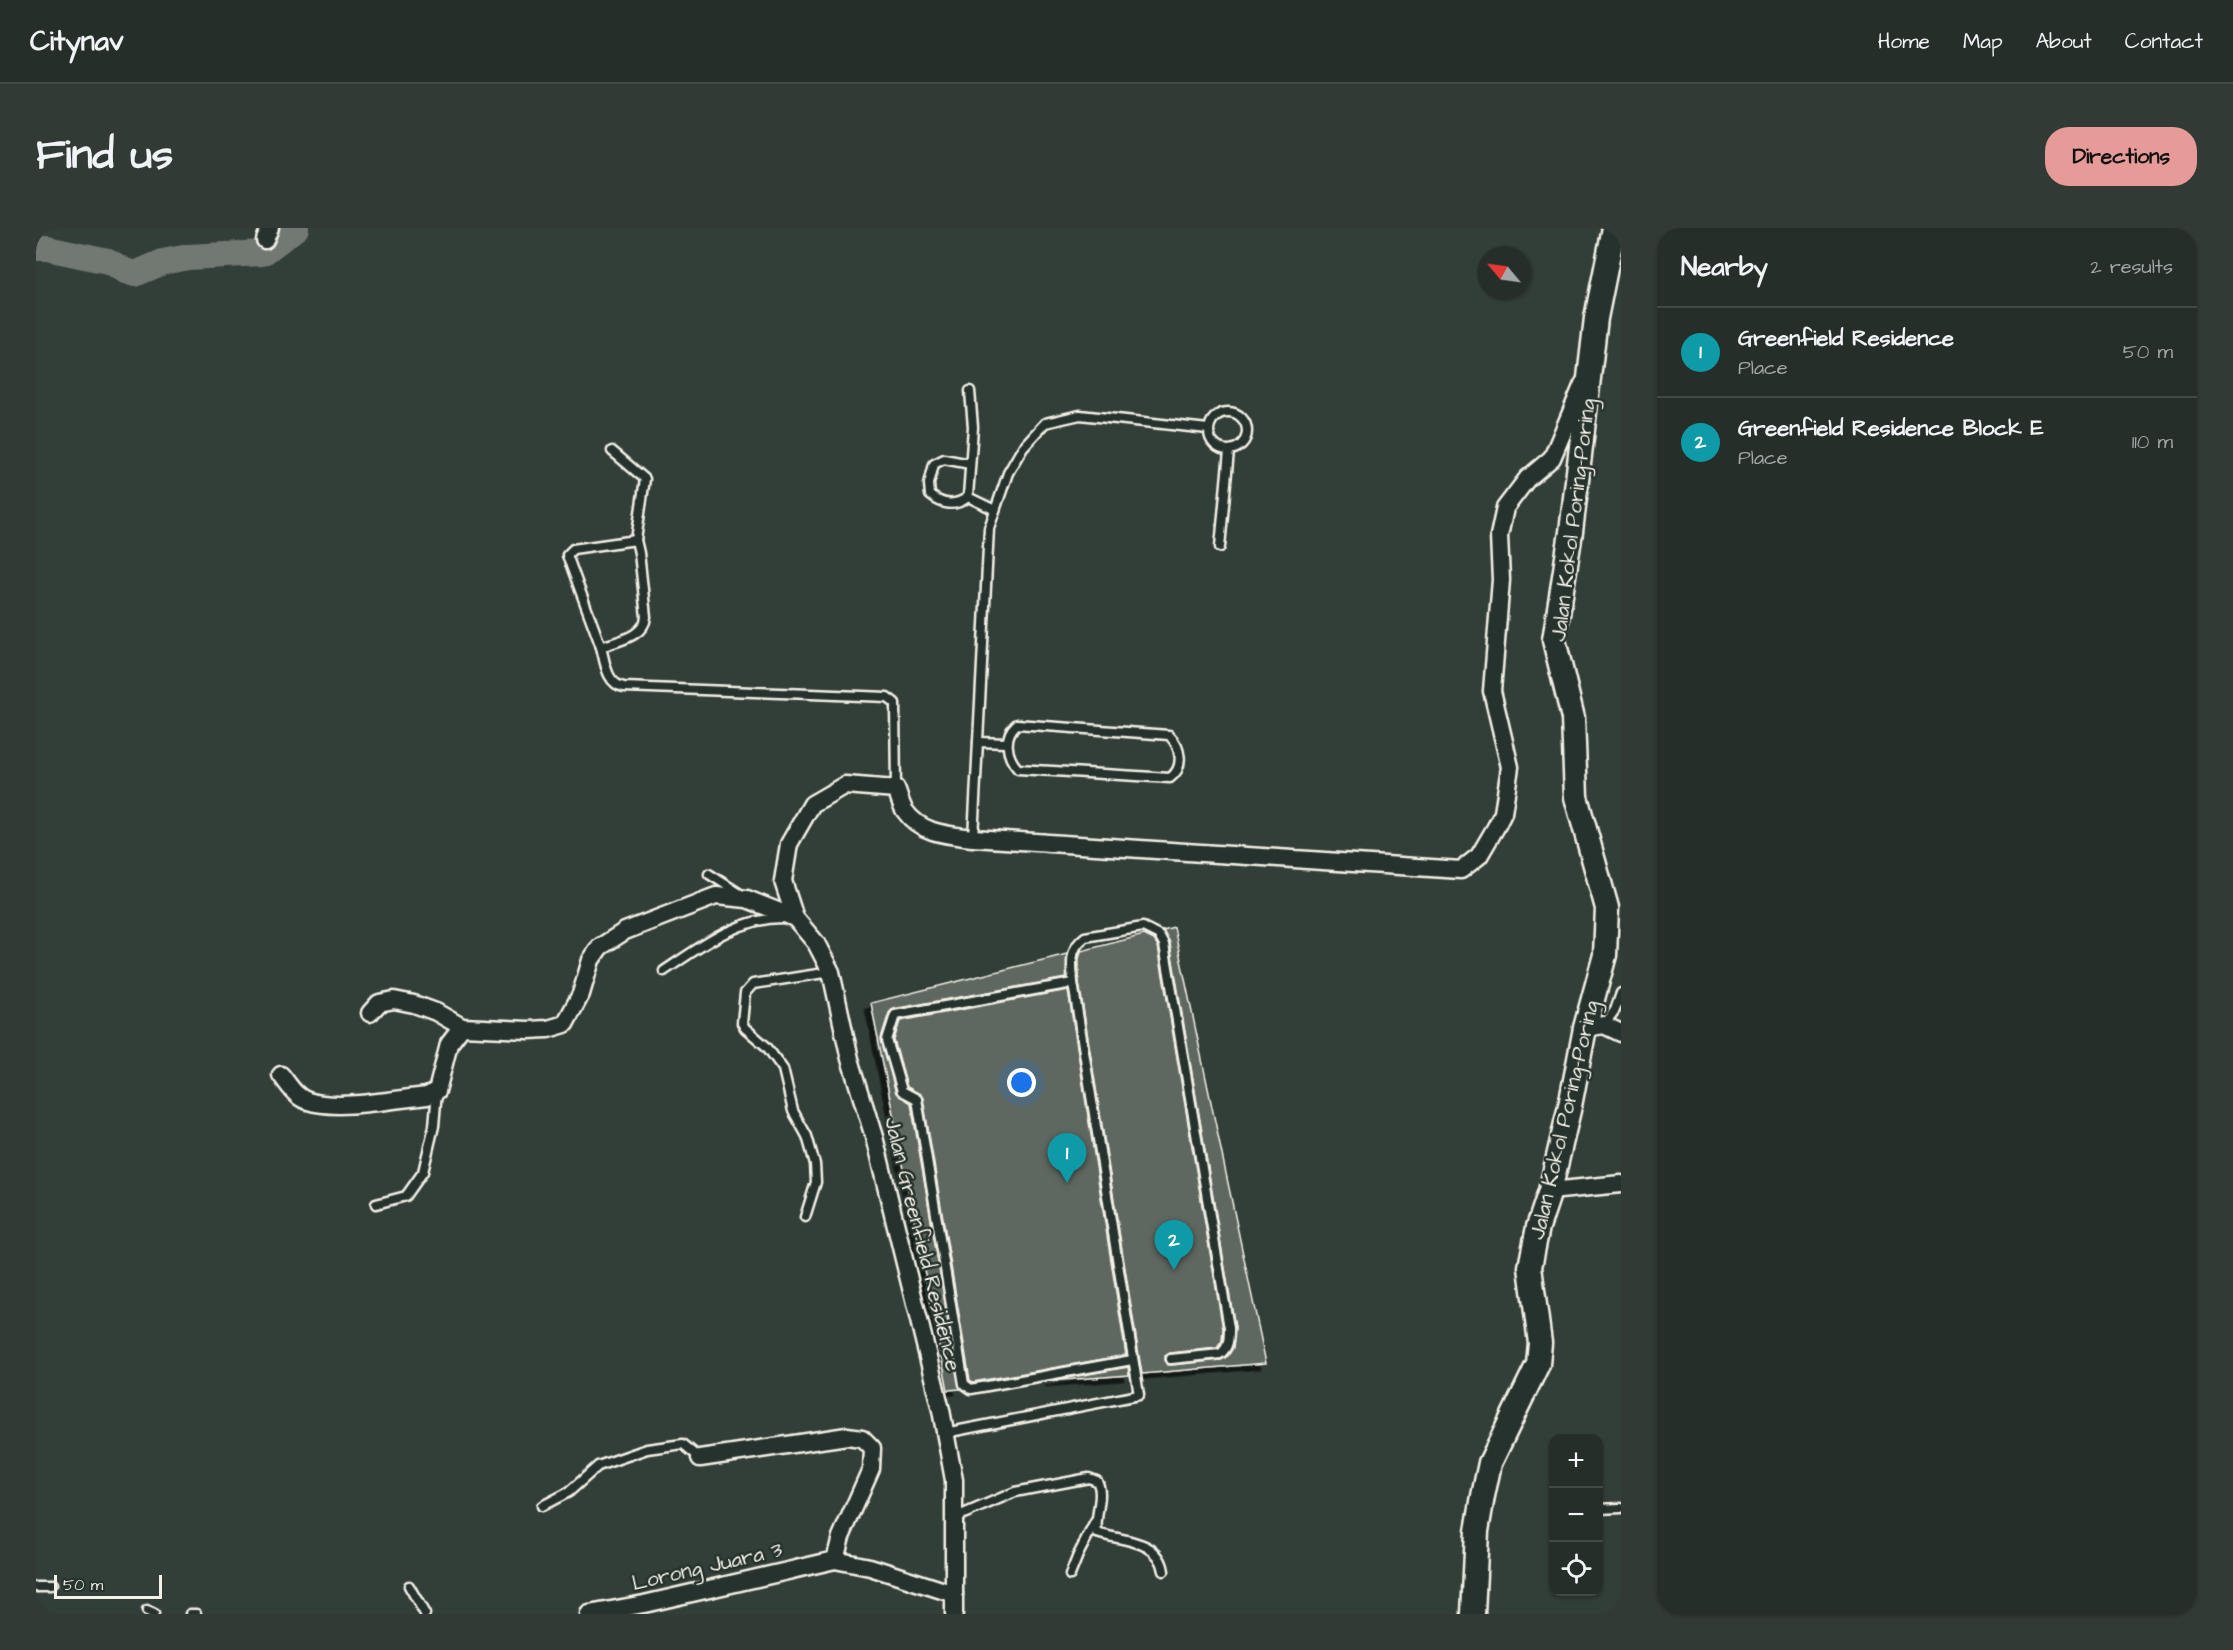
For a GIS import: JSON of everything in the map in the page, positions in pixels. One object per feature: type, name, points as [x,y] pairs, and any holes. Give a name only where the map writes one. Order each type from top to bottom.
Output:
[{"type":"main road","name":"Jalan Kokol Poring-Poring","points":[[1473,1614],[1477,1531],[1490,1463],[1538,1364],[1540,1351],[1530,1267],[1538,1227],[1550,1191],[1594,1026],[1605,955],[1607,908],[1576,797],[1573,718],[1554,640],[1571,532],[1596,318],[1615,251],[1614,228]]},
{"type":"street","points":[[795,918],[783,881],[789,843],[812,804],[844,785],[896,789],[904,811],[917,823],[936,834],[1461,870],[1479,856],[1503,813],[1510,767],[1492,691],[1500,580],[1499,536],[1505,508],[1527,479],[1552,458],[1590,367]]},
{"type":"street","points":[[370,1013],[379,1004],[394,1000],[436,1012],[462,1027],[548,1029],[565,1024],[581,994],[591,960],[600,947],[625,931],[716,896],[747,899],[795,918]]},
{"type":"street","name":"Jalan Greenfield Residence","points":[[795,918],[816,943],[831,972],[850,1059],[874,1137],[905,1261],[945,1433],[954,1480],[954,1614]]},
{"type":"street","points":[[1594,1026],[1621,1034]]},
{"type":"street","points":[[281,1076],[298,1096],[308,1101],[336,1105],[427,1096],[437,1091],[449,1044],[462,1027]]},
{"type":"street","points":[[1550,1191],[1621,1184]]},
{"type":"street","points":[[700,1458],[847,1436],[862,1438],[872,1449],[871,1469],[841,1537],[835,1560],[870,1567],[954,1594]]},
{"type":"street","name":"Lorong Juara 3","points":[[590,1614],[645,1609],[835,1560]]},
{"type":"lane","points":[[970,391],[973,427],[968,497],[960,503],[946,504],[930,495],[929,484],[934,464],[944,459],[970,464]]},
{"type":"lane","points":[[1222,412],[1233,412],[1243,417],[1248,427],[1246,438],[1239,447],[1229,451],[1218,448],[1210,440],[1208,429],[1213,418],[1222,412]]},
{"type":"lane","points":[[973,838],[989,528],[1008,473],[1018,455],[1045,423],[1080,415],[1208,429]]},
{"type":"lane","points":[[601,647],[636,634],[645,626],[646,618],[636,540],[645,479],[612,451]]},
{"type":"lane","points":[[1220,547],[1229,451]]},
{"type":"lane","points":[[968,497],[994,510]]},
{"type":"lane","points":[[636,540],[573,549],[567,555],[601,647],[610,680],[624,687],[887,697],[895,703],[896,789]]},
{"type":"lane","points":[[1017,724],[1169,735],[1177,742],[1180,752],[1175,774],[1170,778],[1018,769],[1013,763],[1007,744],[1011,730],[1017,724]]},
{"type":"lane","points":[[978,742],[1007,744]]},
{"type":"lane","points":[[709,874],[747,899]]},
{"type":"lane","points":[[664,971],[710,940],[749,922],[774,918],[795,918]]},
{"type":"lane","points":[[945,1433],[1139,1395],[1073,983],[1071,957],[1079,942],[1085,938],[1143,927],[1159,935],[1164,944],[1229,1328],[1225,1351],[1220,1354],[1171,1359]]},
{"type":"lane","points":[[805,1217],[816,1182],[807,1136],[793,1111],[783,1069],[767,1047],[745,1028],[742,1016],[745,993],[753,984],[831,972]]},
{"type":"lane","points":[[1073,983],[895,1015],[888,1040],[902,1091],[917,1099],[964,1384],[971,1389],[1132,1360]]},
{"type":"lane","points":[[1594,1026],[1615,1010],[1621,993]]},
{"type":"lane","points":[[376,1204],[406,1196],[423,1172],[434,1126],[437,1091]]},
{"type":"lane","points":[[542,1506],[569,1491],[598,1466],[647,1449],[683,1444],[700,1458]]},
{"type":"lane","points":[[954,1518],[1015,1492],[1089,1478],[1097,1480],[1101,1487],[1095,1522],[1070,1575]]},
{"type":"lane","points":[[1603,1509],[1621,1508]]},
{"type":"lane","points":[[1095,1522],[1097,1533],[1136,1542],[1153,1552],[1163,1560],[1164,1571]]},
{"type":"lane","points":[[408,1586],[425,1614]]},
{"type":"lane","points":[[36,1587],[50,1587]]},
{"type":"lane","points":[[190,1614],[196,1614]]},
{"type":"building","points":[[1174,927],[1266,1363],[1142,1374],[1079,982],[1079,959],[1081,951],[1144,935],[1154,940],[1158,946],[1223,1329],[1222,1341],[1217,1348],[1170,1353],[1165,1356],[1165,1360],[1168,1365],[1172,1365],[1221,1360],[1228,1356],[1233,1348],[1235,1327],[1170,943],[1163,930]]},
{"type":"building","points":[[1067,954],[1066,978],[893,1009],[889,1013],[881,1038],[896,1093],[911,1103],[960,1389],[948,1390],[871,1003]]},
{"type":"building","points":[[1068,990],[1126,1355],[973,1382],[970,1380],[923,1098],[907,1087],[894,1040],[900,1021]]},
{"type":"building","points":[[1128,1367],[1129,1375],[1050,1381]]},
{"type":"waterway","points":[[36,248],[47,248],[108,261],[135,274],[163,262],[188,257],[263,253],[296,228]]},
{"type":"place","name":"Greenfield Residence","points":[[1067,1183]]},
{"type":"place","name":"Greenfield Residence Block E","points":[[1174,1270]]}]
